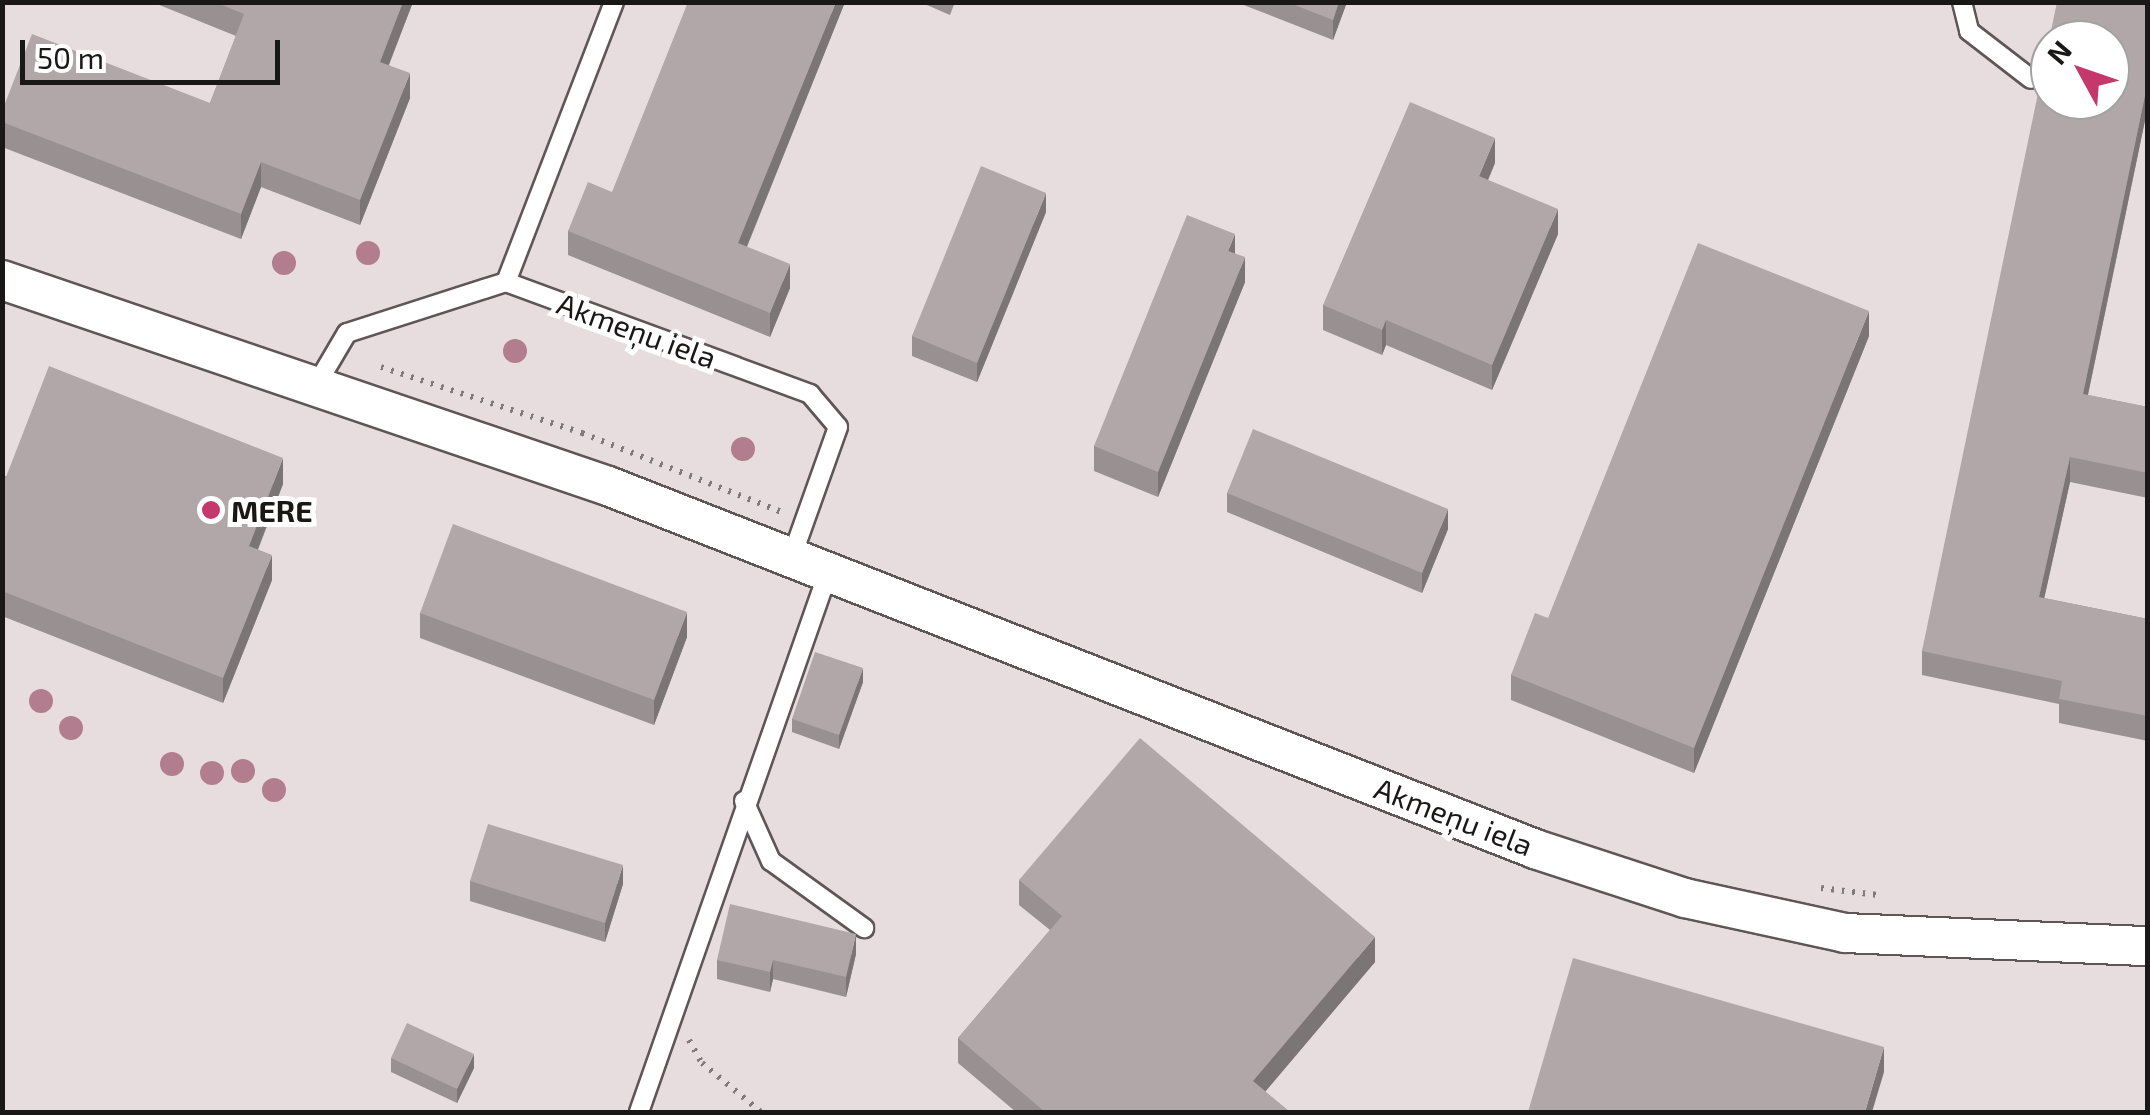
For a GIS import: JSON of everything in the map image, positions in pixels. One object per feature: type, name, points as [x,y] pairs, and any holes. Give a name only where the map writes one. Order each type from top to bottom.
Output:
[{"type":"street","name":"Akmeņu iela","points":[[2,280],[324,368],[799,538],[830,569],[1535,849],[1685,898],[1845,933],[2148,946]]},
{"type":"lane","points":[[324,368],[347,333],[506,282],[614,2]]},
{"type":"lane","points":[[1962,2],[1970,31],[2030,78]]},
{"type":"lane","name":"Akmeņu iela","points":[[506,282],[810,394],[838,427],[799,538]]},
{"type":"lane","points":[[639,1112],[744,801],[830,569]]},
{"type":"lane","points":[[744,801],[772,861],[864,928]]},
{"type":"path","points":[[324,368],[456,388],[799,538]]},
{"type":"path","points":[[1804,886],[1888,897]]},
{"type":"path","points":[[673,1011],[702,1063],[761,1112]]},
{"type":"building","points":[[215,2],[403,2],[380,62],[410,73],[360,200],[261,162],[241,214],[2,122],[2,111],[32,34],[210,103],[244,14]]},
{"type":"building","points":[[688,2],[836,2],[738,243],[790,264],[770,313],[568,231],[588,182],[612,192]]},
{"type":"building","points":[[1287,2],[1339,2],[1333,20]]},
{"type":"building","points":[[2057,2],[2148,2],[2148,81],[2083,394],[2148,407],[2148,473],[2070,457],[2039,597],[2148,619],[2148,716],[2059,699],[2062,681],[1922,651],[2032,120],[2130,120],[2130,20],[2053,20]]},
{"type":"building","points":[[1410,102],[1495,138],[1479,176],[1558,209],[1492,365],[1386,320],[1382,330],[1323,305]]},
{"type":"building","points":[[981,166],[1046,193],[977,363],[912,336]]},
{"type":"building","points":[[1187,215],[1235,234],[1228,251],[1245,257],[1158,472],[1094,446]]},
{"type":"building","points":[[1698,243],[1869,311],[1694,748],[1511,675],[1535,613],[1548,618]]},
{"type":"building","points":[[49,366],[283,458],[249,546],[272,555],[223,678],[2,591],[2,476],[6,477]]},
{"type":"building","points":[[1253,429],[1448,509],[1422,573],[1227,493]]},
{"type":"building","points":[[453,524],[687,612],[654,700],[420,613]]},
{"type":"building","points":[[815,652],[863,668],[839,735],[792,719]]},
{"type":"building","points":[[1140,738],[1375,937],[1253,1081],[1290,1112],[1045,1112],[958,1038],[1062,916],[1019,880]]},
{"type":"building","points":[[488,824],[623,865],[605,923],[470,881]]},
{"type":"building","points":[[730,904],[856,934],[846,977],[773,960],[770,972],[717,960]]},
{"type":"building","points":[[1573,958],[1884,1047],[1865,1112],[1528,1112]]},
{"type":"building","points":[[407,1023],[474,1054],[457,1089],[391,1058]]},
{"type":"place","name":"MERE","points":[[211,510]]}]
